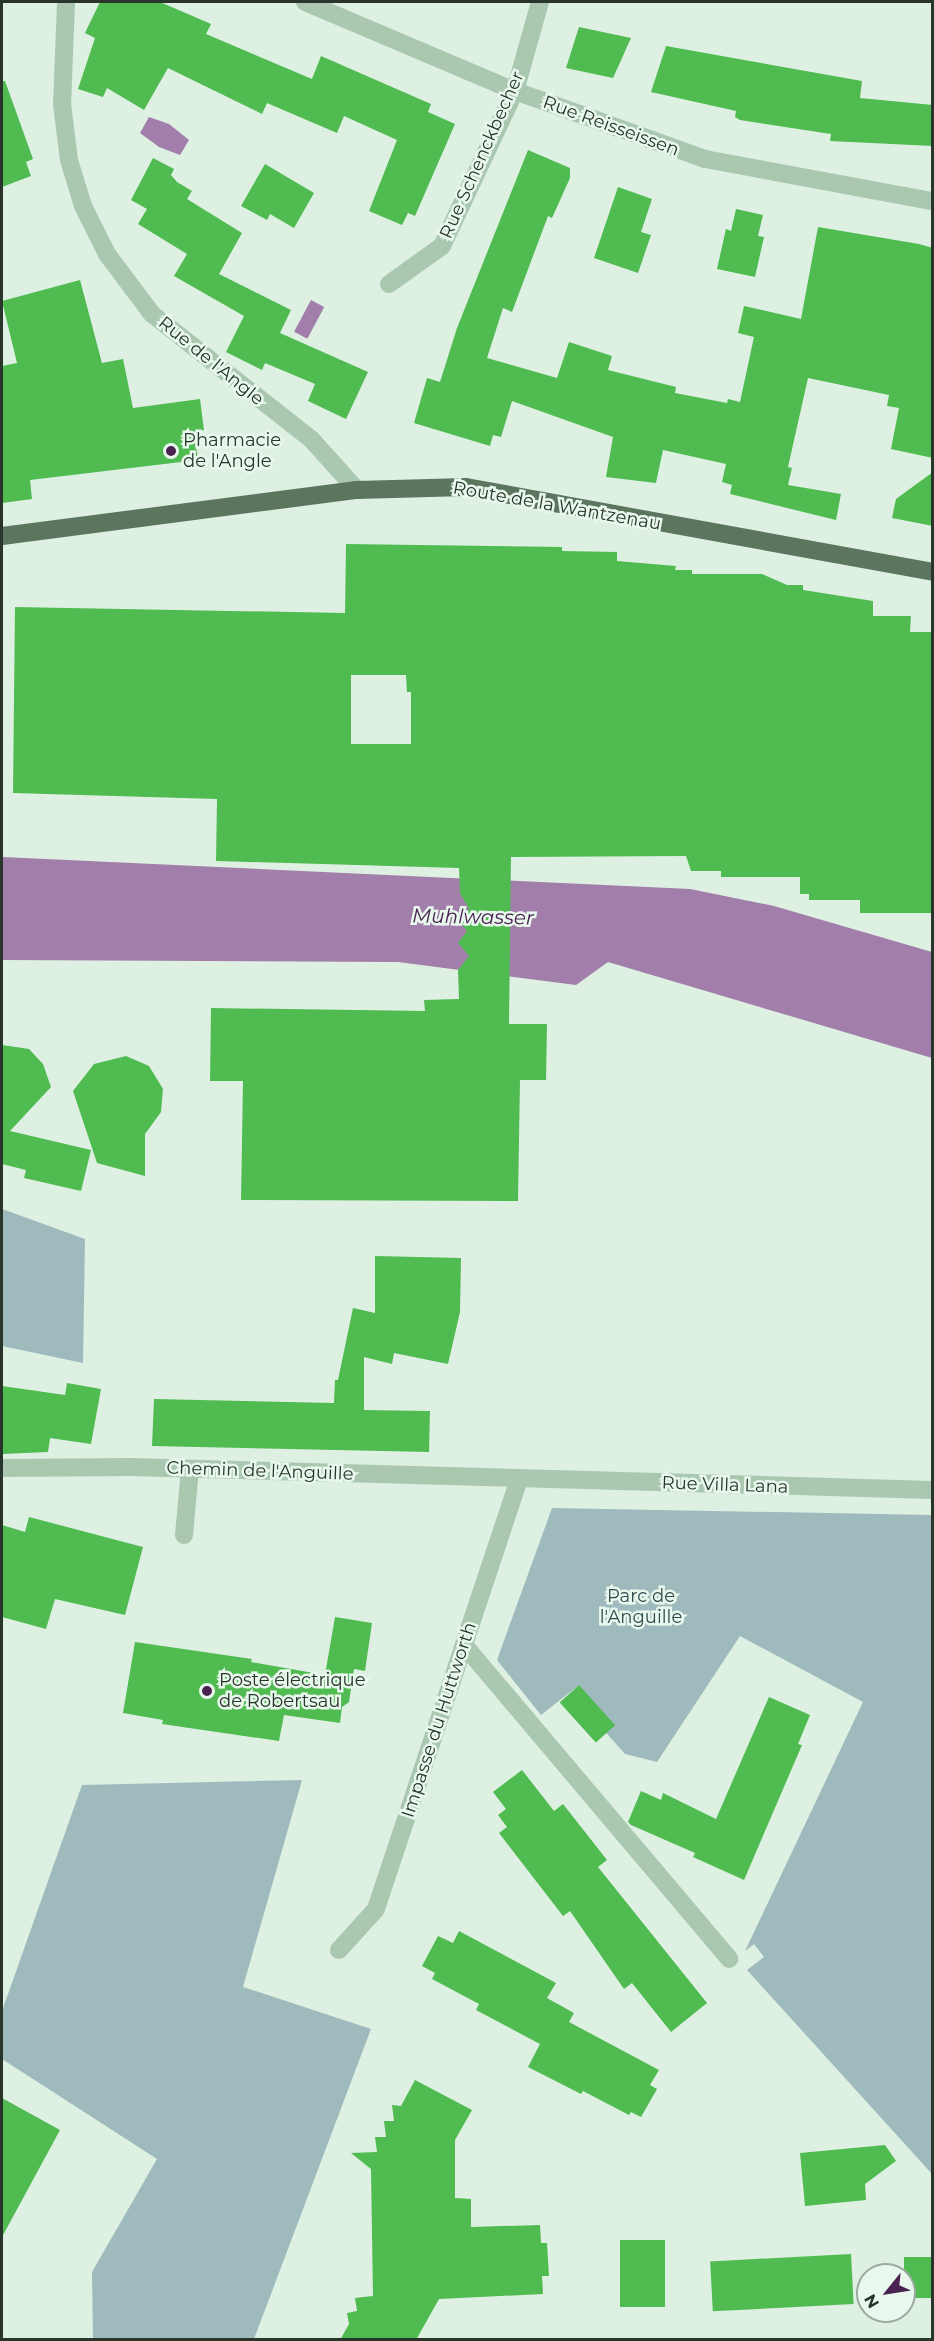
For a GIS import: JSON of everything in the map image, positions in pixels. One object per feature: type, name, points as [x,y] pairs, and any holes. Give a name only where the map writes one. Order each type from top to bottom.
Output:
[{"type":"main road","name":"Route de la Wantzenau","points":[[2,536],[357,490],[466,487],[933,572]]},
{"type":"street","name":"Rue de l'Angle","points":[[66,2],[62,104],[69,160],[82,206],[107,254],[152,314],[311,439],[357,490]]},
{"type":"street","name":"Rue Reisseissen","points":[[305,2],[515,91],[705,159],[933,201]]},
{"type":"street","name":"Rue Schenckbecher","points":[[389,284],[442,246],[515,91],[540,2]]},
{"type":"street","name":"Chemin de l'Anguille","points":[[2,1468],[190,1469],[519,1479]]},
{"type":"street","points":[[184,1535],[190,1469]]},
{"type":"street","name":"Rue Villa Lana","points":[[519,1479],[933,1490]]},
{"type":"street","name":"Impasse du Huttworth","points":[[339,1950],[376,1909],[519,1479]]},
{"type":"street","points":[[464,1645],[729,1959]]},
{"type":"green space","points":[[2,1209],[85,1239],[83,1363],[2,1346]]},
{"type":"green space","name":"Parc de l'Anguille","points":[[552,1508],[932,1515],[932,2174],[747,1970],[764,1957],[754,1944],[745,1951],[863,1702],[740,1636],[657,1762],[625,1754],[601,1727],[579,1685],[541,1715],[497,1660]]},
{"type":"green space","points":[[302,1780],[243,1987],[371,2029],[254,2339],[93,2339],[92,2272],[157,2159],[2,2059],[2,2011],[82,1785]]},
{"type":"water","points":[[149,117],[169,124],[189,140],[180,155],[159,147],[140,133]]},
{"type":"water","points":[[311,300],[324,307],[307,339],[294,332]]},
{"type":"water","name":"Muhlwasser","points":[[2,857],[690,889],[774,906],[932,952],[932,1058],[608,962],[576,985],[398,962],[2,960]]},
{"type":"building","points":[[100,2],[160,2],[211,24],[206,34],[312,79],[321,56],[431,104],[428,112],[455,124],[415,216],[408,213],[402,225],[369,211],[397,140],[344,116],[337,133],[267,103],[262,114],[168,68],[144,110],[107,88],[103,97],[78,89],[95,38],[85,33]]},
{"type":"building","points":[[579,27],[631,38],[613,78],[566,68]]},
{"type":"building","points":[[666,46],[862,81],[860,98],[933,105],[933,146],[830,141],[831,134],[740,120],[735,117],[736,111],[651,92]]},
{"type":"building","points":[[2,81],[5,81],[33,159],[26,162],[31,176],[2,187]]},
{"type":"building","points":[[528,150],[570,168],[570,178],[552,218],[548,216],[512,312],[503,308],[487,358],[557,378],[569,342],[612,356],[608,370],[676,387],[675,393],[727,403],[728,399],[740,402],[754,337],[738,333],[744,306],[801,319],[818,227],[919,244],[933,248],[933,458],[891,449],[899,408],[887,406],[889,395],[808,378],[788,467],[792,468],[788,485],[841,494],[836,520],[730,494],[732,485],[722,482],[726,464],[663,450],[656,483],[606,477],[613,437],[512,401],[501,437],[493,435],[490,446],[414,423],[427,378],[440,382],[457,328]]},
{"type":"building","points":[[153,158],[174,169],[171,175],[177,182],[192,191],[187,199],[242,233],[219,274],[291,310],[280,333],[368,372],[346,419],[308,401],[315,384],[265,363],[262,370],[226,352],[244,316],[174,276],[187,254],[138,224],[147,209],[131,200]]},
{"type":"building","points":[[265,164],[314,193],[294,228],[270,214],[267,220],[241,206]]},
{"type":"building","points":[[618,187],[652,199],[641,232],[651,235],[638,273],[594,258]]},
{"type":"building","points":[[736,209],[763,215],[758,236],[764,237],[755,277],[717,269],[726,229],[731,231]]},
{"type":"building","points":[[80,280],[102,363],[123,359],[133,408],[200,399],[204,430],[194,432],[198,460],[30,480],[32,499],[2,503],[2,366],[17,363],[2,301]]},
{"type":"building","points":[[933,472],[933,526],[892,518],[896,499]]},
{"type":"building","points":[[346,544],[562,547],[562,551],[617,552],[617,561],[676,566],[675,570],[692,570],[692,574],[762,574],[787,585],[803,585],[803,590],[873,601],[873,616],[911,616],[910,632],[933,632],[933,913],[860,913],[860,900],[809,900],[809,894],[800,894],[800,877],[721,877],[721,871],[691,871],[686,856],[511,857],[509,1024],[547,1024],[546,1080],[520,1080],[518,1201],[241,1200],[243,1081],[210,1081],[211,1008],[425,1011],[424,1000],[459,999],[458,970],[469,956],[458,943],[467,931],[458,920],[469,909],[460,893],[459,868],[216,861],[217,799],[13,793],[15,607],[345,613]],"holes":[[[351,675],[406,675],[407,692],[411,692],[411,744],[351,744]]]},
{"type":"building","points":[[2,1045],[29,1049],[43,1064],[51,1087],[10,1131],[91,1150],[81,1191],[24,1178],[26,1170],[2,1164]]},
{"type":"building","points":[[126,1056],[149,1066],[163,1089],[161,1112],[145,1134],[145,1176],[97,1163],[73,1091],[94,1064]]},
{"type":"building","points":[[375,1256],[461,1258],[460,1312],[448,1364],[394,1353],[392,1364],[364,1357],[364,1410],[430,1411],[429,1452],[152,1446],[154,1399],[334,1403],[335,1380],[338,1380],[353,1308],[375,1313]]},
{"type":"building","points":[[67,1383],[101,1389],[91,1444],[50,1438],[48,1452],[2,1454],[2,1386],[65,1395]]},
{"type":"building","points":[[29,1517],[143,1547],[125,1615],[55,1599],[46,1629],[2,1617],[2,1525],[25,1532]]},
{"type":"building","name":"Poste électrique de Robertsau","points":[[335,1617],[372,1623],[365,1671],[354,1669],[349,1702],[342,1707],[340,1723],[284,1715],[279,1741],[162,1724],[163,1720],[123,1713],[135,1642],[252,1659],[251,1662],[325,1675]]},
{"type":"building","points":[[579,1685],[615,1725],[596,1743],[560,1702]]},
{"type":"building","points":[[769,1697],[810,1715],[798,1744],[802,1745],[744,1880],[693,1857],[695,1853],[628,1822],[641,1791],[661,1800],[663,1793],[716,1819]]},
{"type":"building","points":[[522,1770],[554,1811],[563,1804],[607,1860],[598,1867],[707,2003],[671,2032],[632,1983],[624,1989],[570,1911],[563,1916],[499,1833],[507,1827],[498,1815],[506,1809],[493,1792]]},
{"type":"building","points":[[459,1931],[556,1983],[547,1998],[574,2013],[569,2022],[659,2070],[650,2085],[657,2089],[641,2117],[631,2112],[629,2115],[583,2091],[581,2094],[528,2067],[540,2044],[476,2010],[479,2004],[432,1979],[435,1973],[422,1966],[438,1936],[453,1943]]},
{"type":"building","points":[[415,2080],[472,2110],[455,2140],[455,2198],[471,2199],[471,2227],[540,2225],[541,2243],[547,2243],[549,2276],[542,2276],[543,2294],[439,2299],[416,2340],[340,2340],[349,2324],[347,2313],[357,2311],[355,2298],[373,2296],[371,2169],[351,2153],[377,2152],[375,2137],[386,2137],[384,2121],[394,2121],[392,2105],[401,2106]]},
{"type":"building","points":[[2,2098],[60,2130],[2,2237]]},
{"type":"building","points":[[885,2145],[896,2161],[865,2184],[866,2200],[805,2206],[800,2153]]},
{"type":"building","points":[[620,2240],[665,2240],[665,2307],[620,2307]]},
{"type":"building","points":[[851,2254],[854,2304],[713,2311],[710,2261]]},
{"type":"building","points":[[904,2257],[932,2257],[932,2298],[916,2298],[916,2263],[904,2263]]},
{"type":"place","name":"Pharmacie de l'Angle","points":[[171,451]]},
{"type":"place","name":"Poste électrique de Robertsau","points":[[207,1691]]}]
